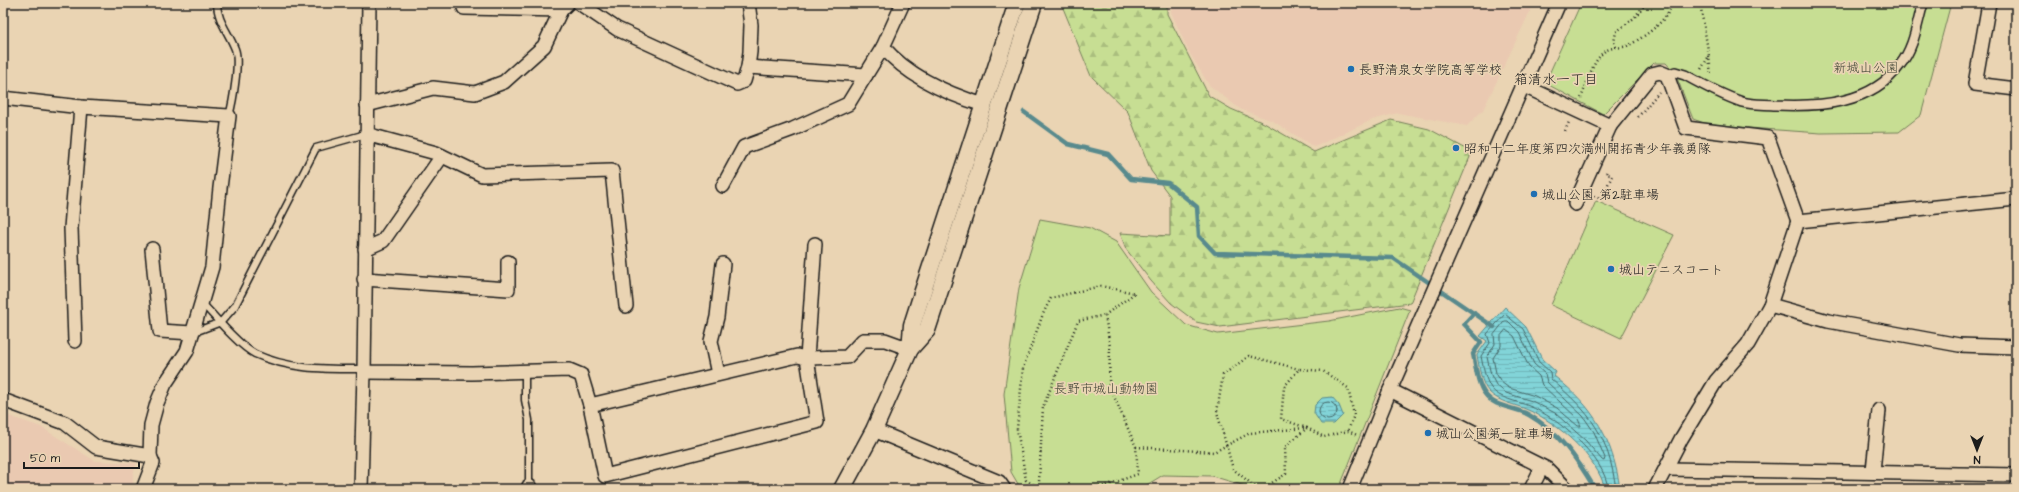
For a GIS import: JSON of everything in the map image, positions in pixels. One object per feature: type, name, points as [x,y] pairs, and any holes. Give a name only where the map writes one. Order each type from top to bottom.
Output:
[{"type":"street","points":[[361,489],[369,3]]},
{"type":"street","points":[[579,3],[617,29],[737,84],[744,81],[748,67],[751,25],[748,3]]},
{"type":"street","points":[[723,186],[744,147],[794,129],[848,104],[883,48],[902,3]]},
{"type":"street","points":[[910,349],[912,325],[1016,3]]},
{"type":"street","points":[[842,489],[874,430],[910,349],[927,330],[1034,3]]},
{"type":"street","points":[[1350,489],[1390,390],[1559,3]]},
{"type":"street","points":[[1576,204],[1610,126],[1652,74],[1660,72],[1667,75],[1675,72],[1744,102],[1796,106],[1831,104],[1860,96],[1884,82],[1900,65],[1912,43],[1923,3]]},
{"type":"street","points":[[1989,3],[1975,84],[2016,89]]},
{"type":"street","points":[[367,105],[433,88],[475,93],[504,82],[544,46],[564,6],[464,8]]},
{"type":"street","points":[[883,48],[896,62],[955,96],[984,105]]},
{"type":"street","points":[[748,67],[866,75]]},
{"type":"street","points":[[1656,489],[1681,440],[1716,381],[1748,344],[1770,305],[1798,221],[1768,138],[1686,128],[1667,75]]},
{"type":"street","points":[[1522,86],[1610,126]]},
{"type":"street","points":[[3,98],[80,107],[230,116],[220,188],[212,267],[187,351],[165,384],[157,403],[151,425],[150,456],[154,463],[143,489]]},
{"type":"street","points":[[75,340],[72,228],[80,107]]},
{"type":"street","points":[[366,134],[442,156],[482,175],[612,171],[626,306]]},
{"type":"street","points":[[365,249],[383,241],[442,156]]},
{"type":"street","points":[[1798,221],[2016,199]]},
{"type":"street","points":[[364,371],[569,370],[581,376],[590,405],[605,476],[817,422],[807,358],[815,244]]},
{"type":"street","points":[[152,249],[160,331],[192,333]]},
{"type":"street","points":[[364,279],[508,289],[508,262]]},
{"type":"street","points":[[718,374],[711,341],[717,317],[723,264]]},
{"type":"street","points":[[1770,305],[1828,321],[1959,345],[2016,347]]},
{"type":"street","points":[[590,405],[797,356],[807,358],[847,357],[863,340],[885,340],[910,349]]},
{"type":"street","points":[[1390,390],[1542,467],[1560,480],[1567,489]]},
{"type":"street","points":[[3,400],[65,423],[96,447],[150,456]]},
{"type":"street","points":[[1873,471],[1879,410]]},
{"type":"street","points":[[874,430],[999,482],[1004,489]]},
{"type":"street","points":[[1531,489],[1542,467]]},
{"type":"street","points":[[1667,469],[1873,471],[2016,475]]},
{"type":"lane","points":[[217,3],[217,12],[236,50],[235,95],[230,116]]},
{"type":"lane","points":[[192,333],[221,322],[235,306],[316,148],[366,134]]},
{"type":"lane","points":[[202,303],[255,354],[304,368],[364,371]]},
{"type":"lane","points":[[525,371],[525,400],[529,420],[529,488]]},
{"type":"path","points":[[1616,47],[1614,42],[1616,32],[1634,18],[1646,3]]},
{"type":"path","points":[[1578,104],[1597,61],[1605,52],[1616,47],[1627,46],[1650,32],[1667,15],[1672,3]]},
{"type":"path","points":[[1700,3],[1712,76]]},
{"type":"path","points":[[1696,81],[1709,56]]},
{"type":"path","points":[[1632,123],[1663,87],[1667,75]]},
{"type":"path","points":[[1565,131],[1570,119]]},
{"type":"path","points":[[1589,194],[1601,199],[1612,176],[1606,173],[1608,167]]},
{"type":"path","points":[[1101,286],[1134,293],[1105,315],[1078,321],[1043,407],[1039,482],[1040,489],[1026,480],[1017,429],[1023,368],[1051,298],[1101,286]]},
{"type":"path","points":[[1055,489],[1105,486],[1138,474],[1136,447],[1109,385],[1110,347],[1105,315]]},
{"type":"path","points":[[1258,489],[1233,469],[1217,412],[1223,375],[1249,356],[1299,369],[1323,371],[1348,388],[1354,415],[1348,431]]},
{"type":"path","points":[[1299,369],[1284,387],[1281,419],[1307,428],[1324,437],[1348,431],[1369,440]]},
{"type":"path","points":[[1136,447],[1214,452],[1250,433],[1307,428]]},
{"type":"path","points":[[1262,489],[1286,474],[1284,447],[1307,428]]},
{"type":"shaded area","name":"長野清泉女学院高等学校","points":[[1172,3],[1534,3],[1483,110],[1467,126],[1398,113],[1372,120],[1314,147],[1273,121],[1240,109],[1209,85],[1189,52],[1171,12]]},
{"type":"shaded area","points":[[3,414],[41,427],[95,461],[137,463],[133,474],[133,489],[3,489]]},
{"type":"green space","points":[[1064,3],[1167,3],[1167,14],[1209,96],[1231,109],[1264,123],[1314,152],[1391,120],[1429,129],[1472,152],[1410,303],[1220,327],[1196,322],[1171,303],[1151,281],[1126,249],[1120,233],[1170,236],[1170,196],[1151,171],[1128,112],[1091,76],[1063,8]]},
{"type":"green space","name":"新城山公園","points":[[1581,3],[1951,3],[1921,115],[1899,132],[1821,133],[1749,128],[1704,123],[1693,119],[1675,73],[1666,63],[1654,63],[1603,114],[1545,83]]},
{"type":"green space","name":"城山テニスコート","points":[[1596,201],[1674,235],[1621,338],[1551,305]]},
{"type":"green space","name":"長野市城山動物園","points":[[1040,219],[1090,228],[1116,242],[1151,292],[1186,325],[1218,334],[1329,321],[1399,307],[1410,310],[1339,489],[1255,489],[1212,476],[1163,475],[1140,489],[1021,489],[1011,472],[1004,394],[1019,288]]},
{"type":"water","points":[[1505,307],[1526,327],[1542,359],[1556,372],[1554,376],[1591,412],[1607,439],[1617,471],[1620,489],[1605,489],[1601,477],[1585,454],[1575,442],[1551,423],[1528,410],[1498,399],[1486,389],[1481,375],[1477,355],[1487,341],[1480,336]]},
{"type":"water","points":[[1332,397],[1339,405],[1343,415],[1334,424],[1321,424],[1314,413],[1315,405],[1322,398]]},
{"type":"waterway","points":[[1024,112],[1068,144],[1108,154],[1131,179],[1168,183],[1197,207],[1199,236],[1215,253],[1393,258],[1494,327]]},
{"type":"waterway","points":[[1474,313],[1464,324],[1481,342],[1473,354],[1478,380],[1482,390],[1489,399],[1494,402],[1523,412],[1550,430],[1575,457],[1595,489]]},
{"type":"place","name":"長野清泉女学院高等学校","points":[[1351,69]]},
{"type":"place","name":"昭和十二年度第四次満州開拓青少年義勇隊","points":[[1456,148]]},
{"type":"place","name":"城山公園 第2駐車場","points":[[1534,194]]},
{"type":"place","name":"城山テニスコート","points":[[1611,269]]},
{"type":"place","name":"城山公園第一駐車場","points":[[1428,433]]},
{"type":"district","name":"箱清水一丁目","points":[[1556,79]]}]
